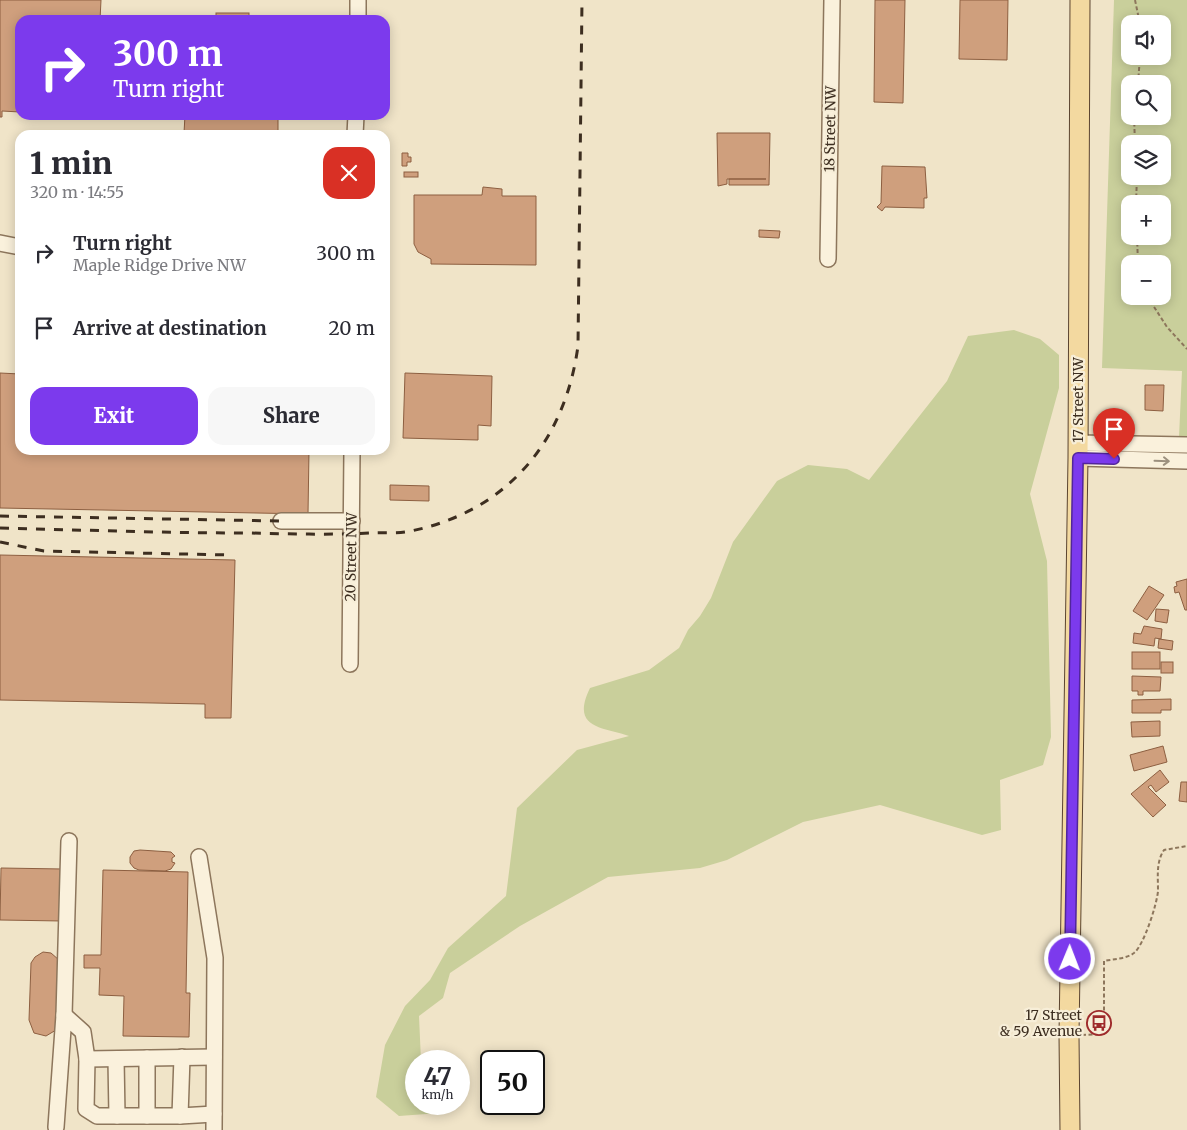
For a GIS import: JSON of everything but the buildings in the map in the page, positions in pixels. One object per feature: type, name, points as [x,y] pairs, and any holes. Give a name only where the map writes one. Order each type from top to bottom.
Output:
[{"type":"main road","name":"17 Street NW","points":[[1070,1130],[1069,1035],[1078,451],[1080,0]]},
{"type":"street","points":[[358,0],[358,15]]},
{"type":"street","name":"18 Street NW","points":[[828,259],[832,0]]},
{"type":"street","points":[[0,243],[15,246]]},
{"type":"street","points":[[1078,451],[1187,445]]},
{"type":"street","points":[[1078,451],[1187,461]]},
{"type":"street","name":"20 Street NW","points":[[350,664],[352,455]]},
{"type":"street","points":[[281,521],[352,521]]},
{"type":"street","points":[[56,1127],[64,1015],[69,841]]},
{"type":"street","points":[[199,857],[215,958],[214,1130]]},
{"type":"street","points":[[64,1015],[83,1032],[87,1059],[86,1109],[98,1116],[214,1114]]},
{"type":"street","points":[[180,1116],[182,1057]]},
{"type":"street","points":[[87,1059],[214,1057]]},
{"type":"street","points":[[147,1058],[147,1116]]},
{"type":"street","points":[[116,1059],[117,1116]]},
{"type":"path","points":[[1135,0],[1138,15]]},
{"type":"path","points":[[1153,305],[1167,328],[1187,349]]},
{"type":"path","points":[[1069,1035],[1104,1034],[1104,961],[1134,953],[1142,941],[1158,894],[1158,858],[1164,850],[1187,846]]},
{"type":"green space","points":[[1114,0],[1187,0],[1187,437],[1179,437],[1182,371],[1102,368]]},
{"type":"green space","points":[[1014,330],[1040,339],[1059,355],[1059,388],[1030,494],[1047,561],[1051,737],[1043,765],[1000,780],[1001,830],[982,835],[880,805],[803,822],[727,860],[700,868],[608,877],[520,926],[450,973],[443,998],[419,1016],[421,1050],[405,1050],[405,1115],[413,1115],[399,1116],[376,1097],[385,1045],[405,1006],[430,980],[448,948],[506,896],[517,808],[577,750],[629,736],[600,728],[587,719],[584,712],[585,701],[590,688],[649,670],[679,648],[688,630],[700,616],[711,598],[733,542],[777,481],[808,465],[847,469],[869,480],[947,381],[968,336]]},
{"type":"railway","points":[[0,528],[294,534],[401,532],[445,521],[476,507],[503,489],[526,467],[545,441],[560,412],[571,380],[578,346],[582,0]]},
{"type":"railway","points":[[0,516],[280,521]]},
{"type":"railway","points":[[0,542],[44,551],[230,555]]},
{"type":"place","name":"17 Street & 59 Avenue","points":[[1099,1023]]},
{"type":"route","points":[[1070,959],[1078,458],[1114,459]]}]
